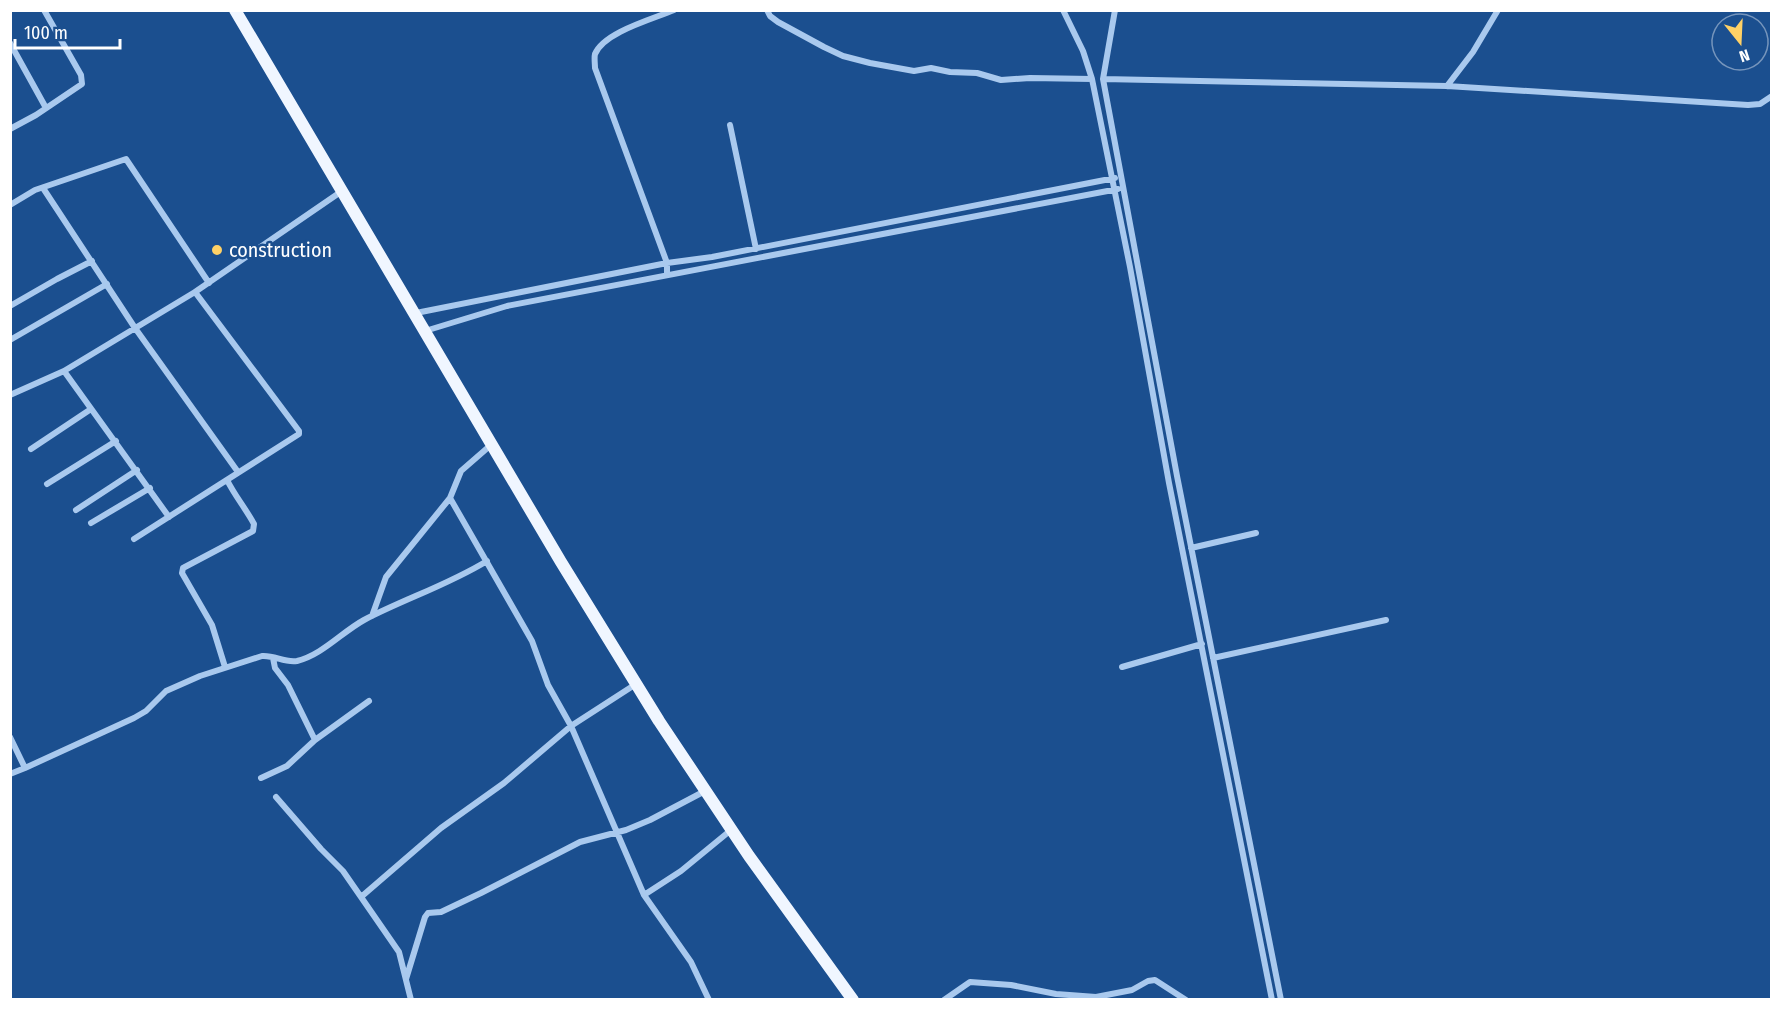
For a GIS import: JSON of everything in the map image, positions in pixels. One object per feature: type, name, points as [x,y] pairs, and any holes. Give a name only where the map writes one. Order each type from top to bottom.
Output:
[{"type":"main road","points":[[235,10],[636,684],[731,830],[853,999]]},
{"type":"street","points":[[10,129],[82,84],[83,80],[44,10]]},
{"type":"street","points":[[667,275],[667,263],[595,68],[594,55],[603,43],[620,32],[674,10]]},
{"type":"street","points":[[767,10],[770,16],[778,22],[824,47],[843,56],[870,63],[914,71],[936,68],[950,72],[977,73],[1001,80],[1092,79]]},
{"type":"street","points":[[1063,10],[1083,51],[1092,79],[1272,999]]},
{"type":"street","points":[[1115,10],[1103,79],[1191,548],[1281,999]]},
{"type":"street","points":[[1447,86],[1473,52],[1498,10]]},
{"type":"street","points":[[10,43],[46,108]]},
{"type":"street","points":[[1103,79],[1447,86],[1748,105],[1761,104],[1772,96]]},
{"type":"street","points":[[730,125],[756,249]]},
{"type":"street","points":[[10,205],[26,195],[126,159],[209,283]]},
{"type":"street","points":[[416,313],[1122,177]]},
{"type":"street","points":[[44,188],[135,328],[238,472]]},
{"type":"street","points":[[425,331],[507,306],[1124,188]]},
{"type":"street","points":[[10,395],[64,371],[195,292],[342,191]]},
{"type":"street","points":[[10,306],[92,261]]},
{"type":"street","points":[[10,340],[107,284]]},
{"type":"street","points":[[134,539],[296,436],[299,431],[195,292]]},
{"type":"street","points":[[64,371],[170,517]]},
{"type":"street","points":[[31,449],[91,409]]},
{"type":"street","points":[[47,484],[116,441]]},
{"type":"street","points":[[372,616],[386,577],[450,498],[461,471],[492,444]]},
{"type":"street","points":[[76,510],[137,470]]},
{"type":"street","points":[[225,668],[212,625],[182,573],[183,568],[253,531],[254,524],[227,480]]},
{"type":"street","points":[[91,523],[150,488]]},
{"type":"street","points":[[450,498],[532,641],[548,685],[571,726],[644,895],[691,963],[709,999]]},
{"type":"street","points":[[1191,548],[1256,533]]},
{"type":"street","points":[[10,774],[146,711],[166,691],[200,676],[262,656],[286,662],[308,657],[372,616],[461,577],[488,561]]},
{"type":"street","points":[[1213,657],[1386,620]]},
{"type":"street","points":[[1122,667],[1202,644]]},
{"type":"street","points":[[273,658],[275,668],[288,685],[315,740]]},
{"type":"street","points":[[361,897],[441,828],[504,783],[571,726],[636,684]]},
{"type":"street","points":[[261,778],[287,766],[315,740],[369,701]]},
{"type":"street","points":[[10,737],[26,768]]},
{"type":"street","points":[[405,983],[428,913],[445,910],[580,842],[650,820],[705,791]]},
{"type":"street","points":[[276,797],[343,871],[399,952],[405,983],[411,999]]},
{"type":"street","points":[[644,895],[681,871],[731,830]]},
{"type":"street","points":[[944,999],[969,982],[1011,985],[1056,994],[1096,997],[1130,990],[1155,980],[1186,999]]},
{"type":"place","name":"construction","points":[[217,250]]}]
